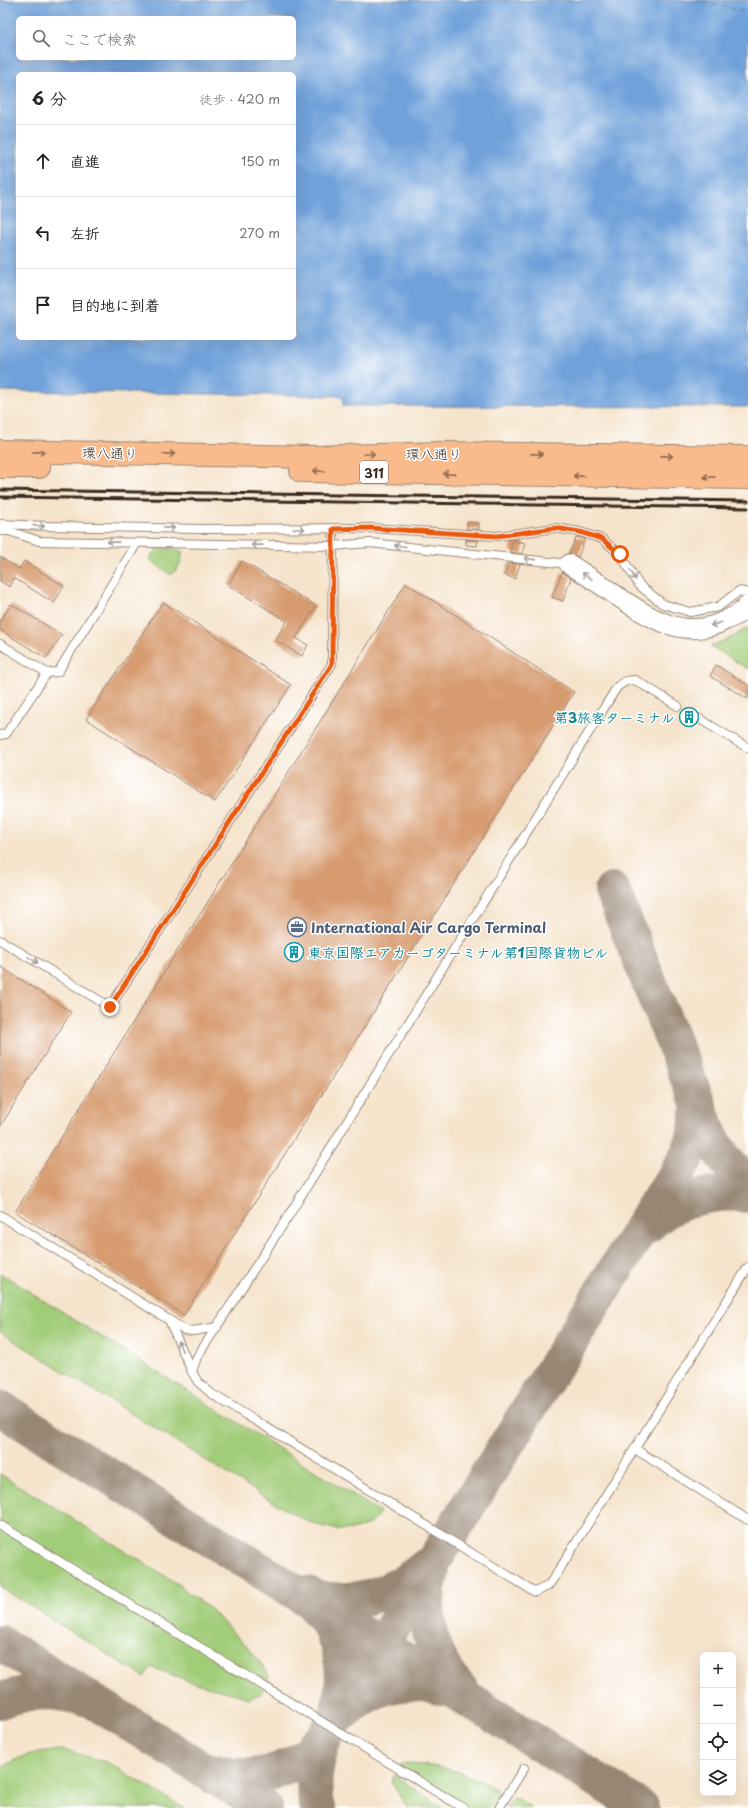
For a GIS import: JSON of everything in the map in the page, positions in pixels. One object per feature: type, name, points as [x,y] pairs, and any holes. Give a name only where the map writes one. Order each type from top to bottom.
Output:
[{"type":"main road","name":"環八通り","points":[[0,451],[315,457],[439,453],[748,457]]},
{"type":"main road","name":"環八通り","points":[[0,467],[748,478]]},
{"type":"street","points":[[568,564],[652,619],[672,626],[695,629],[719,624],[743,612],[748,605]]},
{"type":"lane","points":[[0,524],[47,526],[333,529],[370,528],[497,536],[555,528],[580,532],[602,539],[620,554],[639,585],[663,604],[690,612],[718,607],[739,591],[748,593]]},
{"type":"lane","points":[[0,940],[110,1007],[332,664],[333,529]]},
{"type":"lane","points":[[0,531],[9,531],[38,540],[332,546],[370,543],[568,564]]},
{"type":"lane","points":[[0,644],[47,674],[58,672],[137,543]]},
{"type":"lane","points":[[0,736],[6,734],[47,674]]},
{"type":"lane","points":[[192,1372],[197,1357],[293,1208],[617,687],[626,681],[635,680],[678,706]]},
{"type":"lane","points":[[698,718],[748,748]]},
{"type":"lane","points":[[0,1215],[185,1330],[194,1331],[217,1327]]},
{"type":"lane","points":[[168,1320],[192,1372],[198,1382],[212,1394],[535,1592],[548,1586],[552,1580],[748,1267]]},
{"type":"lane","points":[[635,1449],[748,1520]]},
{"type":"lane","points":[[0,1525],[463,1808]]},
{"type":"lane","points":[[499,1808],[524,1768]]},
{"type":"green space","points":[[158,548],[182,551],[180,564],[171,575],[149,559]]},
{"type":"green space","points":[[748,627],[748,669],[711,646],[733,637]]},
{"type":"green space","points":[[0,1273],[380,1512],[372,1523],[356,1529],[339,1530],[313,1524],[283,1508],[0,1332]]},
{"type":"green space","points":[[0,1474],[172,1580],[210,1609],[253,1653],[265,1669],[269,1677],[266,1686],[260,1694],[249,1698],[189,1681],[151,1667],[144,1677],[0,1587]]},
{"type":"green space","points":[[63,1750],[107,1762],[184,1808],[0,1808],[0,1768],[16,1759],[30,1754]]},
{"type":"green space","points":[[401,1764],[415,1764],[454,1771],[478,1780],[502,1793],[487,1808],[468,1808],[399,1769]]},
{"type":"green space","points":[[394,1775],[443,1808],[407,1808],[392,1783]]},
{"type":"green space","points":[[512,1798],[518,1799],[532,1808],[506,1808]]},
{"type":"water","points":[[0,0],[748,0],[748,407],[343,406],[343,396],[0,391]]},
{"type":"building","points":[[467,522],[479,523],[479,529],[467,529]]},
{"type":"building","points":[[576,537],[585,539],[578,557],[569,553]]},
{"type":"building","points":[[466,540],[478,540],[477,546],[466,545]]},
{"type":"building","points":[[513,540],[525,543],[522,554],[510,552]]},
{"type":"building","points":[[0,557],[19,569],[24,561],[64,586],[54,603],[14,578],[10,587],[0,581]]},
{"type":"building","points":[[242,561],[316,606],[296,638],[308,645],[302,656],[275,640],[287,621],[228,585]]},
{"type":"building","points":[[508,563],[520,564],[515,579],[505,575]]},
{"type":"building","points":[[562,572],[571,578],[563,601],[552,597]]},
{"type":"building","name":"東京国際エアカーゴターミナル第1国際貨物ビル","points":[[406,583],[574,692],[184,1315],[15,1212]]},
{"type":"building","points":[[163,602],[291,685],[215,802],[86,719]]},
{"type":"building","points":[[11,604],[62,635],[46,658],[0,630],[0,621]]},
{"type":"building","points":[[716,665],[748,685],[748,699],[710,676]]},
{"type":"building","points":[[0,966],[71,1012],[0,1127]]},
{"type":"ferry route","points":[[695,0],[748,13]]},
{"type":"taxiway","points":[[612,890],[711,1137],[730,1166],[748,1183]]},
{"type":"taxiway","points":[[201,1768],[237,1776],[254,1776],[270,1773],[285,1768],[300,1759],[326,1734],[658,1201],[681,1167],[692,1144],[696,1131],[698,1103]]},
{"type":"taxiway","points":[[646,1227],[668,1210],[693,1199],[721,1194],[748,1195]]},
{"type":"taxiway","points":[[0,1408],[642,1808]]},
{"type":"taxiway","points":[[307,1594],[323,1599],[355,1600],[385,1591],[400,1584],[426,1566]]},
{"type":"taxiway","points":[[432,1571],[428,1587],[427,1603],[430,1634],[442,1664],[461,1690]]},
{"type":"taxiway","points":[[315,1607],[331,1630],[337,1642],[340,1655],[343,1681],[338,1709]]},
{"type":"taxiway","points":[[0,1643],[265,1808]]},
{"type":"taxiway","points":[[344,1712],[367,1696],[392,1686],[418,1683],[446,1689]]},
{"type":"taxiway","points":[[0,1701],[20,1695],[40,1692],[61,1693],[81,1698]]},
{"type":"taxiway","points":[[318,1808],[314,1789],[314,1780],[319,1752],[326,1734]]},
{"type":"railway","points":[[0,490],[748,501]]},
{"type":"railway","points":[[0,497],[748,508]]},
{"type":"place","name":"第3旅客ターミナル","points":[[689,717]]},
{"type":"place","name":"International Air Cargo Terminal","points":[[297,927]]},
{"type":"place","name":"東京国際エアカーゴターミナル第1国際貨物ビル","points":[[294,952]]},
{"type":"route","points":[[110,1007],[332,664],[333,529],[370,528],[497,536],[555,528],[580,532],[602,539],[620,554]]}]
